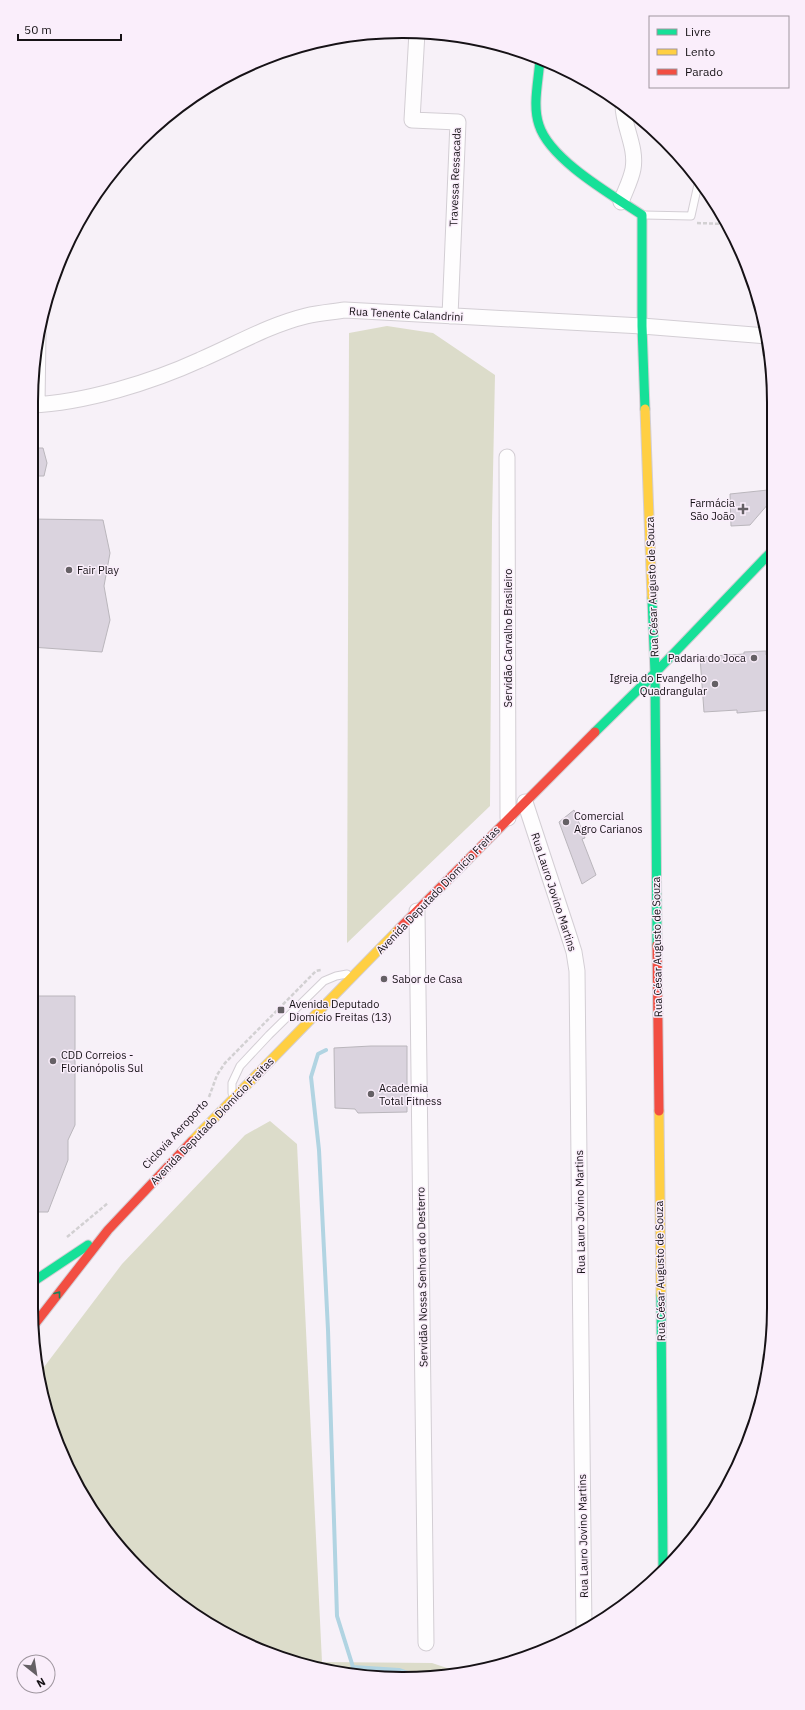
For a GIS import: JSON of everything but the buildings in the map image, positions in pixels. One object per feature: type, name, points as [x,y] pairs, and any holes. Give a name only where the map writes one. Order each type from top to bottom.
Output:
[{"type":"street","name":"Travessa Ressacada","points":[[417,39],[412,120],[458,122],[450,316]]},
{"type":"street","points":[[540,65],[538,112],[539,126],[545,139],[561,157],[621,202],[642,215]]},
{"type":"street","points":[[621,202],[633,169],[633,154],[623,112]]},
{"type":"street","name":"Rua César Augusto de Souza","points":[[642,215],[642,326],[655,673],[663,1562]]},
{"type":"street","name":"Rua Tenente Calandrini","points":[[38,404],[77,399],[162,376],[269,329],[306,316],[345,310],[642,326],[761,336]]},
{"type":"street","name":"Servidão Carvalho Brasileiro","points":[[508,456],[508,818]]},
{"type":"street","name":"Avenida Deputado Diomício Freitas","points":[[38,1319],[108,1230],[232,1100],[508,818],[655,673],[767,557]]},
{"type":"street","name":"Rua Lauro Jovino Martins","points":[[525,802],[574,952],[577,971],[584,1624]]},
{"type":"street","name":"Servidão Nossa Senhora do Desterro","points":[[417,911],[426,1643]]},
{"type":"street","name":"Avenida Deputado Diomício Freitas","points":[[38,1278],[108,1230]]},
{"type":"lane","points":[[642,215],[691,216],[697,188]]},
{"type":"lane","points":[[232,1100],[232,1083],[240,1066],[270,1035],[324,981],[336,976],[359,971]]},
{"type":"path","points":[[691,216],[698,224],[720,224]]},
{"type":"path","name":"Ciclovia Aeroporto","points":[[207,1102],[213,1086],[225,1063],[316,971],[322,970]]},
{"type":"path","points":[[63,1240],[111,1200]]},
{"type":"green space","points":[[387,326],[433,333],[495,375],[492,522],[490,806],[347,943],[349,333]]},
{"type":"green space","points":[[270,1121],[297,1144],[322,1662],[432,1663],[450,1669],[402,1672],[379,1671],[355,1669],[308,1660],[263,1644],[220,1623],[200,1611],[162,1582],[128,1548],[113,1529],[87,1490],[57,1425],[50,1402],[43,1368],[122,1264],[245,1135]]},
{"type":"waterway","points":[[326,1050],[318,1054],[311,1077],[319,1150],[328,1330],[337,1616],[353,1667],[399,1670],[404,1672]]},
{"type":"traffic: fast","points":[[539,65],[536,92],[536,109],[539,125],[545,138],[556,151],[583,176],[642,215],[642,326],[645,409]]},
{"type":"traffic: fast","points":[[595,732],[655,673],[767,556]]},
{"type":"traffic: fast","points":[[652,598],[655,673],[657,945]]},
{"type":"traffic: fast","points":[[38,1278],[88,1245]]},
{"type":"traffic: fast","points":[[661,1295],[663,1562]]},
{"type":"traffic: slow","points":[[645,409],[652,598]]},
{"type":"traffic: slow","points":[[192,1141],[399,929]]},
{"type":"traffic: slow","points":[[659,1111],[661,1295]]},
{"type":"traffic: jam","points":[[399,929],[595,732]]},
{"type":"traffic: jam","points":[[657,945],[659,1111]]},
{"type":"traffic: jam","points":[[38,1319],[108,1230],[192,1141]]},
{"type":"place","name":"Farmácia São João","points":[[743,509]]},
{"type":"place","name":"Fair Play","points":[[69,570]]},
{"type":"place","name":"Padaria do Joca","points":[[754,658]]},
{"type":"place","name":"Igreja do Evangelho Quadrangular","points":[[715,684]]},
{"type":"place","name":"Comercial Agro Carianos","points":[[566,822]]},
{"type":"place","name":"Sabor de Casa","points":[[384,979]]},
{"type":"place","name":"Avenida Deputado Diomício Freitas (13)","points":[[281,1010]]},
{"type":"place","name":"CDD Correios - Florianópolis Sul","points":[[53,1061]]},
{"type":"place","name":"Academia Total Fitness","points":[[371,1094]]}]
